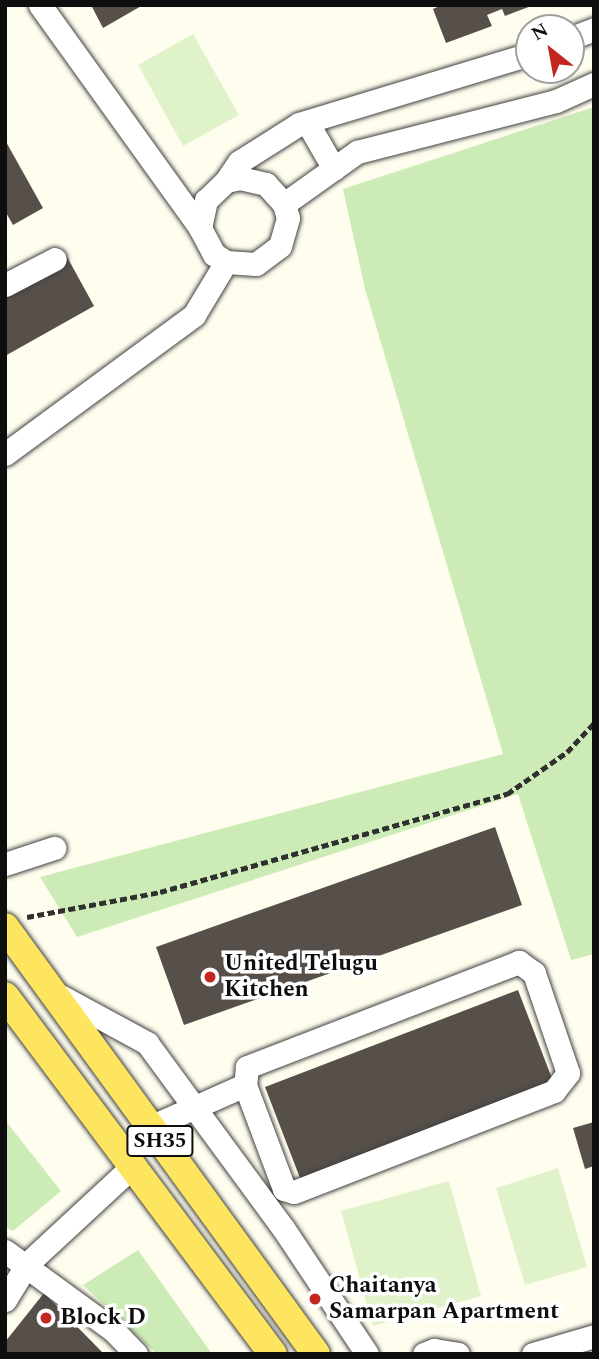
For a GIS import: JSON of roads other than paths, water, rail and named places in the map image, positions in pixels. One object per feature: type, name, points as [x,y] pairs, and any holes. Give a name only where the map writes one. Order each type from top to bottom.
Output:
[{"type":"main road","name":"SH35","points":[[12,923],[52,991],[316,1354]]},
{"type":"main road","name":"SH35","points":[[5,996],[273,1354]]},
{"type":"street","points":[[40,5],[200,228],[214,254],[226,262],[249,265],[270,257],[286,233],[284,204],[266,184],[253,178],[226,181]]},
{"type":"street","points":[[200,228],[205,200],[226,181],[239,162],[307,121],[515,58]]},
{"type":"street","points":[[284,204],[357,152],[556,100],[594,84]]},
{"type":"street","points":[[307,121],[334,169]]},
{"type":"street","points":[[5,285],[55,259]]},
{"type":"street","points":[[5,454],[194,315],[226,262]]},
{"type":"street","points":[[5,864],[54,848]]},
{"type":"street","points":[[519,962],[534,974],[568,1073],[554,1091],[294,1192],[284,1189],[245,1085],[247,1067],[519,962]]},
{"type":"street","points":[[52,991],[147,1043],[283,1228],[367,1354]]},
{"type":"street","points":[[150,1127],[245,1085]]},
{"type":"street","points":[[5,1300],[27,1264],[134,1165]]},
{"type":"street","points":[[5,1251],[27,1264],[113,1329],[135,1354]]},
{"type":"street","points":[[533,1354],[594,1336]]},
{"type":"street","points":[[424,1354],[434,1350],[458,1354]]},
{"type":"place","name":"United Telugu Kitchen","points":[[210,977]]},
{"type":"place","name":"Chaitanya Samarpan Apartment","points":[[315,1299]]},
{"type":"place","name":"Block D","points":[[46,1318]]}]
